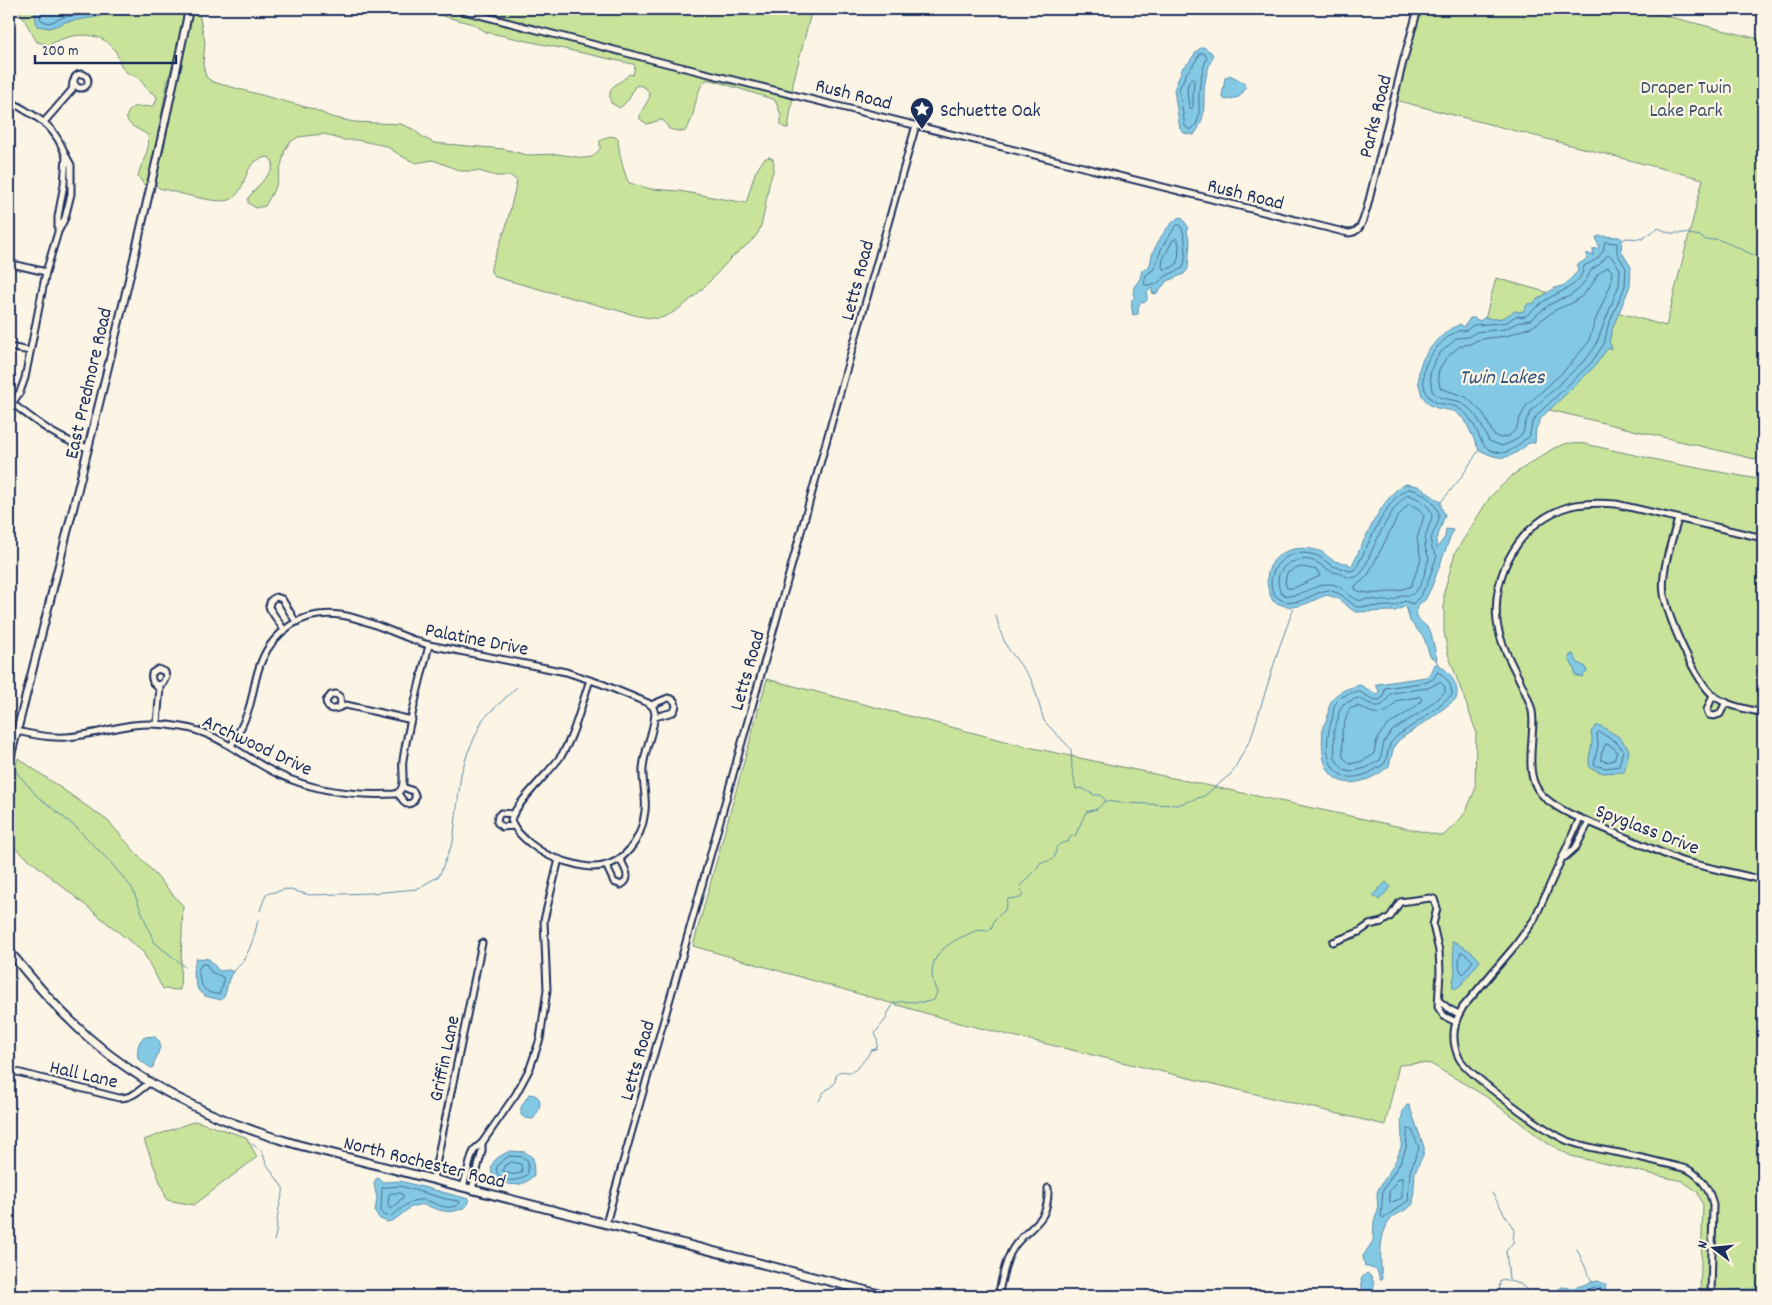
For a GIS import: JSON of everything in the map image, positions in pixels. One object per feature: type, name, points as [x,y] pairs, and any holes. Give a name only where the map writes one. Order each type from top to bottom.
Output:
[{"type":"main road","name":"North Rochester Road","points":[[9,951],[69,1020],[125,1067],[175,1098],[205,1112],[264,1135],[888,1296]]},
{"type":"street","name":"East Predmore Road","points":[[9,764],[88,448],[142,220],[189,9]]},
{"type":"street","name":"Rush Road","points":[[456,9],[1336,230],[1355,233],[1360,229]]},
{"type":"street","name":"Parks Road","points":[[1360,229],[1418,9]]},
{"type":"street","points":[[44,122],[72,90],[74,77],[82,73],[86,76],[88,80],[87,85],[72,90]]},
{"type":"street","points":[[73,82],[80,88]]},
{"type":"street","points":[[9,100],[44,122],[56,136],[71,165],[72,186],[65,218],[58,232],[46,272],[22,386],[9,408]]},
{"type":"street","name":"Letts Road","points":[[606,1224],[916,124]]},
{"type":"street","points":[[58,232],[58,217],[64,184],[66,156]]},
{"type":"street","points":[[10,264],[46,272]]},
{"type":"street","points":[[9,347],[30,351]]},
{"type":"street","points":[[13,404],[55,435],[88,448]]},
{"type":"street","name":"Spyglass Drive","points":[[1763,538],[1616,504],[1600,503],[1571,506],[1550,515],[1534,527],[1511,552],[1506,563],[1496,603],[1498,623],[1505,649],[1531,708],[1533,721],[1530,771],[1534,784],[1545,798],[1554,806],[1588,822],[1681,861],[1763,880]]},
{"type":"street","points":[[1678,519],[1664,576],[1665,600],[1679,636],[1696,671],[1713,695],[1726,702],[1763,713]]},
{"type":"street","points":[[284,630],[270,609],[271,600],[276,597],[282,599],[296,622]]},
{"type":"street","name":"Palatine Drive","points":[[231,746],[243,724],[261,660],[270,645],[284,630],[296,622],[316,615],[340,614],[352,616],[414,641],[429,645],[566,672],[651,705]]},
{"type":"street","points":[[398,794],[403,787],[403,759],[429,645]]},
{"type":"street","points":[[157,724],[159,689],[166,680],[166,674],[158,669],[152,674],[151,678],[159,689]]},
{"type":"street","points":[[590,680],[565,749],[555,764],[513,814],[511,820],[514,826],[541,853],[584,866],[606,865],[620,859],[634,845],[643,823],[645,803],[642,774],[643,764],[655,717],[651,705],[668,698],[674,700],[676,703],[673,712],[655,717]]},
{"type":"street","points":[[154,683],[158,685],[163,684]]},
{"type":"street","points":[[346,705],[336,694],[327,698],[326,703],[333,710],[346,705],[412,720]]},
{"type":"street","points":[[1713,695],[1707,710],[1709,715],[1720,714],[1726,702]]},
{"type":"street","points":[[338,708],[341,704],[341,699]]},
{"type":"street","name":"Archwood Drive","points":[[17,731],[39,736],[66,737],[134,725],[157,724],[182,727],[203,732],[280,775],[315,788],[357,795],[398,794],[403,802],[408,804],[413,802],[416,798],[415,792],[403,787]]},
{"type":"street","points":[[513,814],[504,812],[500,814],[497,822],[502,827],[514,826]]},
{"type":"street","points":[[1580,818],[1539,912],[1527,932],[1459,1014],[1454,1040],[1464,1066],[1549,1131],[1574,1143],[1687,1169],[1698,1176],[1711,1195],[1713,1205],[1711,1296]]},
{"type":"street","points":[[1562,859],[1576,847],[1588,822]]},
{"type":"street","points":[[606,865],[614,882],[621,885],[628,879],[627,872],[620,859]]},
{"type":"street","points":[[463,1187],[475,1149],[482,1143],[516,1094],[530,1068],[540,1039],[547,990],[544,920],[559,860]]},
{"type":"street","points":[[1332,942],[1359,932],[1369,925],[1382,922],[1390,917],[1400,902],[1434,899],[1437,905],[1433,925],[1440,960],[1438,1006],[1446,1018],[1456,1022]]},
{"type":"street","name":"Griffin Lane","points":[[433,1179],[482,944]]},
{"type":"street","points":[[1439,1001],[1459,1014]]},
{"type":"street","name":"Hall Lane","points":[[9,1070],[119,1098],[127,1098],[137,1094],[149,1083]]},
{"type":"street","points":[[472,1190],[482,1151],[482,1143]]},
{"type":"street","points":[[998,1296],[1010,1254],[1016,1244],[1038,1223],[1044,1213],[1048,1200],[1048,1188]]},
{"type":"green space","points":[[18,9],[198,9],[205,42],[203,65],[206,77],[213,82],[313,109],[331,117],[354,122],[401,124],[413,129],[434,143],[504,149],[527,155],[557,154],[584,158],[592,157],[600,149],[600,141],[602,139],[609,136],[615,137],[618,138],[625,174],[629,183],[651,189],[679,191],[746,203],[755,173],[764,159],[769,157],[773,159],[774,166],[762,223],[752,241],[730,259],[691,299],[664,317],[654,318],[638,316],[495,277],[491,272],[491,267],[506,227],[517,181],[511,176],[496,176],[479,171],[461,171],[433,160],[416,163],[386,146],[357,140],[342,140],[324,134],[298,137],[289,143],[285,150],[276,186],[265,206],[256,208],[248,203],[248,198],[272,170],[273,162],[269,157],[254,163],[238,194],[226,201],[185,195],[159,188],[156,185],[156,177],[177,51],[168,79],[154,156],[147,182],[144,185],[138,176],[147,151],[148,135],[130,124],[127,121],[127,117],[128,112],[133,107],[154,106],[157,98],[155,94],[137,77],[125,71],[115,50],[101,38],[83,35],[65,38],[49,45],[37,42]]},
{"type":"green space","points":[[410,9],[812,9],[793,83],[788,128],[781,125],[781,115],[775,100],[712,80],[706,80],[699,92],[691,120],[684,132],[669,129],[664,121],[661,120],[647,124],[640,119],[640,114],[650,97],[643,86],[635,86],[629,99],[620,108],[611,103],[610,92],[612,88],[629,74],[633,75],[635,66],[633,64],[486,32],[473,24]]},
{"type":"green space","name":"Draper Twin Lake Park","points":[[1418,9],[1638,9],[1763,40],[1763,461],[1466,390],[1496,278],[1666,326],[1703,179],[1395,100]]},
{"type":"green space","points":[[1568,443],[1585,444],[1671,463],[1763,480],[1763,1296],[1700,1296],[1703,1205],[1697,1191],[1682,1181],[1571,1156],[1547,1143],[1485,1096],[1431,1064],[1399,1065],[1385,1125],[963,1024],[693,946],[767,679],[1024,746],[1443,836],[1462,817],[1475,790],[1476,731],[1448,654],[1444,631],[1444,592],[1455,553],[1490,497],[1514,474],[1554,448]]},
{"type":"green space","points":[[18,758],[108,821],[183,906],[180,990],[163,989],[143,952],[9,843],[9,794]]},
{"type":"green space","points":[[195,1121],[246,1137],[257,1157],[194,1205],[167,1200],[144,1140]]},
{"type":"water","points":[[39,9],[133,9],[128,13],[115,12],[65,22],[49,28],[37,26],[35,14]]},
{"type":"water","points":[[1203,47],[1211,52],[1213,56],[1204,89],[1203,115],[1194,135],[1184,133],[1180,129],[1174,90],[1183,67]]},
{"type":"water","points":[[1230,75],[1245,83],[1246,88],[1239,97],[1226,100],[1222,97],[1225,78]]},
{"type":"water","points":[[1179,217],[1182,218],[1188,227],[1187,233],[1190,240],[1188,269],[1184,274],[1167,281],[1156,294],[1152,293],[1152,288],[1147,292],[1147,300],[1144,303],[1141,302],[1138,314],[1133,315],[1131,304],[1133,304],[1131,301],[1135,297],[1133,295],[1134,287],[1140,279],[1142,270],[1149,267],[1154,250],[1163,234],[1170,224]]},
{"type":"water","name":"Twin Lakes","points":[[1596,237],[1619,237],[1622,239],[1621,251],[1631,267],[1630,286],[1613,327],[1609,342],[1612,348],[1607,349],[1595,366],[1541,418],[1536,429],[1535,443],[1529,443],[1513,454],[1504,457],[1492,456],[1479,450],[1465,420],[1454,411],[1430,405],[1422,396],[1418,381],[1423,358],[1444,334],[1460,324],[1464,327],[1470,318],[1480,321],[1485,317],[1492,319],[1503,318],[1515,311],[1525,310],[1529,303],[1533,304],[1555,288],[1565,285],[1578,271],[1577,265],[1587,259],[1587,253],[1593,256],[1593,249],[1599,248]]},
{"type":"water","points":[[1406,484],[1418,486],[1441,502],[1445,515],[1436,541],[1437,548],[1445,537],[1446,529],[1453,530],[1432,586],[1425,600],[1419,604],[1416,613],[1418,619],[1431,633],[1437,659],[1435,660],[1430,656],[1424,638],[1410,621],[1406,606],[1395,611],[1355,612],[1337,598],[1327,595],[1301,606],[1288,607],[1273,601],[1268,589],[1267,578],[1269,568],[1282,553],[1292,550],[1303,548],[1318,551],[1334,561],[1348,563],[1351,567],[1374,520],[1390,497]]},
{"type":"water","points":[[1573,654],[1578,663],[1586,667],[1587,672],[1582,677],[1575,675],[1574,668],[1569,659],[1570,655]]},
{"type":"water","points":[[1437,664],[1452,678],[1457,689],[1456,699],[1400,739],[1394,746],[1389,766],[1382,772],[1364,781],[1354,782],[1345,782],[1337,779],[1330,773],[1324,760],[1322,746],[1323,727],[1330,704],[1335,696],[1343,690],[1360,685],[1378,695],[1379,690],[1375,685],[1426,677],[1431,674],[1434,665]]},
{"type":"water","points":[[1596,726],[1601,726],[1619,737],[1628,748],[1629,752],[1624,772],[1603,773],[1590,768],[1591,732]]},
{"type":"water","points":[[1386,882],[1391,887],[1379,900],[1373,895]]},
{"type":"water","points":[[1452,940],[1471,952],[1480,961],[1460,986],[1455,989],[1452,987],[1455,972]]},
{"type":"water","points":[[196,958],[209,959],[219,971],[229,970],[233,972],[221,1000],[205,996],[198,990],[193,972]]},
{"type":"water","points":[[154,1036],[160,1042],[160,1047],[151,1068],[138,1059],[138,1049],[139,1043],[143,1038]]},
{"type":"water","points":[[529,1094],[538,1097],[540,1100],[538,1111],[533,1119],[525,1118],[521,1115],[521,1107]]},
{"type":"water","points":[[1407,1105],[1409,1105],[1424,1147],[1424,1153],[1415,1172],[1413,1204],[1393,1217],[1388,1223],[1382,1238],[1382,1279],[1380,1280],[1377,1270],[1365,1266],[1363,1256],[1373,1241],[1374,1221],[1378,1211],[1377,1193],[1401,1147],[1401,1120]]},
{"type":"water","points":[[510,1151],[525,1152],[533,1158],[534,1175],[525,1182],[516,1185],[494,1180],[491,1169],[496,1159]]},
{"type":"water","points":[[378,1178],[383,1182],[400,1181],[469,1199],[466,1207],[450,1212],[422,1205],[414,1206],[388,1222],[380,1219],[375,1212],[377,1198],[374,1184]]},
{"type":"water","points":[[1367,1273],[1374,1283],[1372,1296],[1363,1296],[1361,1278]]},
{"type":"water","points":[[1598,1281],[1606,1285],[1604,1296],[1532,1296],[1534,1290],[1551,1293],[1562,1287],[1577,1287]]},
{"type":"waterway","points":[[1623,240],[1626,238],[1642,239],[1658,228],[1670,233],[1700,236],[1705,240],[1717,239],[1753,255],[1763,255]]},
{"type":"waterway","points":[[1441,502],[1460,479],[1479,450]]},
{"type":"waterway","points":[[996,615],[1007,647],[1031,679],[1044,721],[1071,749],[1076,789],[1082,788],[1094,795],[1101,795],[1106,801],[1177,805],[1204,796],[1232,773],[1251,738],[1294,607]]},
{"type":"waterway","points":[[1436,660],[1438,664]]},
{"type":"waterway","points":[[260,911],[266,894],[287,889],[310,895],[372,893],[417,889],[439,876],[453,842],[461,774],[468,752],[483,719],[517,687]]},
{"type":"waterway","points":[[12,767],[37,796],[77,828],[111,863],[132,888],[154,942],[185,967]]},
{"type":"waterway","points":[[819,1101],[823,1093],[834,1084],[837,1073],[842,1071],[852,1072],[865,1060],[871,1050],[876,1049],[878,1042],[875,1033],[886,1019],[894,1003],[934,1000],[937,992],[932,974],[933,966],[940,952],[946,946],[972,932],[991,929],[995,919],[1005,910],[1008,899],[1021,898],[1023,895],[1020,886],[1041,862],[1052,860],[1057,846],[1068,842],[1071,836],[1075,836],[1086,812],[1097,809],[1105,801]]},
{"type":"waterway","points":[[233,972],[243,961],[250,948],[258,920]]},
{"type":"waterway","points":[[252,1144],[262,1151],[266,1163],[283,1188],[274,1241]]},
{"type":"waterway","points":[[1492,1193],[1514,1230],[1513,1243],[1506,1251],[1509,1279]]},
{"type":"waterway","points":[[1577,1249],[1592,1282]]},
{"type":"waterway","points":[[1499,1296],[1500,1281],[1503,1279],[1520,1284],[1532,1294]]},
{"type":"waterway","points":[[1720,1291],[1763,1288]]},
{"type":"waterway","points":[[1691,1296],[1697,1291],[1701,1291]]},
{"type":"waterway","points":[[1615,1292],[1633,1296]]},
{"type":"place","name":"Schuette Oak","points":[[922,130]]}]
